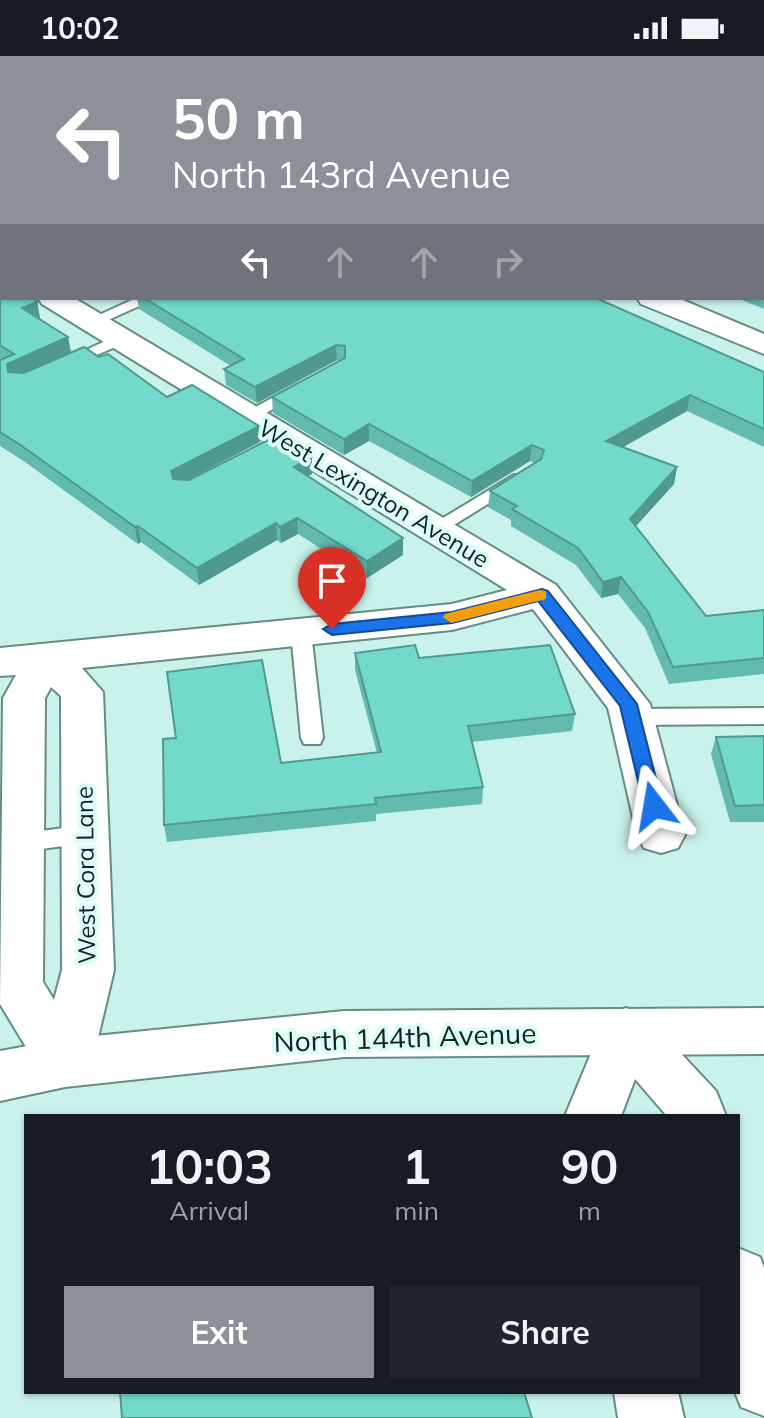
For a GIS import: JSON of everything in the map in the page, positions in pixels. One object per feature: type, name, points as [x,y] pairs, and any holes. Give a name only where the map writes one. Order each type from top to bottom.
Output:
[{"type":"street","name":"West Lexington Avenue","points":[[56,300],[263,435],[434,529],[542,594],[629,704],[661,835]]},
{"type":"street","points":[[657,300],[764,345]]},
{"type":"street","points":[[0,662],[452,617],[542,594]]},
{"type":"street","points":[[46,658],[24,698],[17,986],[65,1063]]},
{"type":"street","name":"West Cora Lane","points":[[46,658],[82,692],[88,970],[65,1063]]},
{"type":"street","points":[[594,1114],[626,1031],[697,1114]]},
{"type":"street","name":"North 144th Avenue","points":[[0,1076],[65,1063],[344,1034],[764,1031]]},
{"type":"street","points":[[740,1287],[764,1384]]},
{"type":"street","points":[[646,1394],[651,1418]]},
{"type":"lane","points":[[49,370],[146,300]]},
{"type":"lane","points":[[263,435],[312,382]]},
{"type":"lane","points":[[434,529],[532,469]]},
{"type":"lane","points":[[301,632],[312,738]]},
{"type":"lane","points":[[631,717],[764,716]]},
{"type":"lane","points":[[20,843],[85,834]]},
{"type":"building","points":[[0,300],[34,300],[37,302],[22,308],[68,337],[7,364],[8,372],[24,373],[84,347],[99,357],[108,354],[167,397],[192,385],[259,426],[171,471],[173,479],[189,480],[276,436],[312,457],[294,467],[403,538],[367,561],[297,518],[280,527],[276,523],[197,568],[0,432],[0,360],[14,354],[0,345]]},
{"type":"building","points":[[147,300],[601,300],[764,372],[764,429],[690,395],[606,441],[677,467],[630,519],[706,616],[764,610],[764,658],[673,667],[648,612],[621,577],[603,582],[578,548],[512,509],[517,506],[490,491],[541,459],[544,450],[532,445],[472,481],[369,424],[344,439],[272,397],[345,358],[345,346],[336,345],[255,387],[224,369],[244,359]]},
{"type":"building","points":[[415,645],[419,658],[550,645],[575,714],[468,726],[483,787],[375,798],[376,804],[164,825],[163,739],[176,738],[167,672],[262,660],[281,763],[381,752],[355,653]]},
{"type":"building","points":[[764,736],[764,805],[735,806],[716,737]]},
{"type":"building","points":[[120,1394],[525,1394],[532,1418],[122,1418]]},
{"type":"slow traffic","points":[[451,617],[540,595]]},
{"type":"route","points":[[332,629],[452,617],[542,594],[629,704],[654,806]]}]
